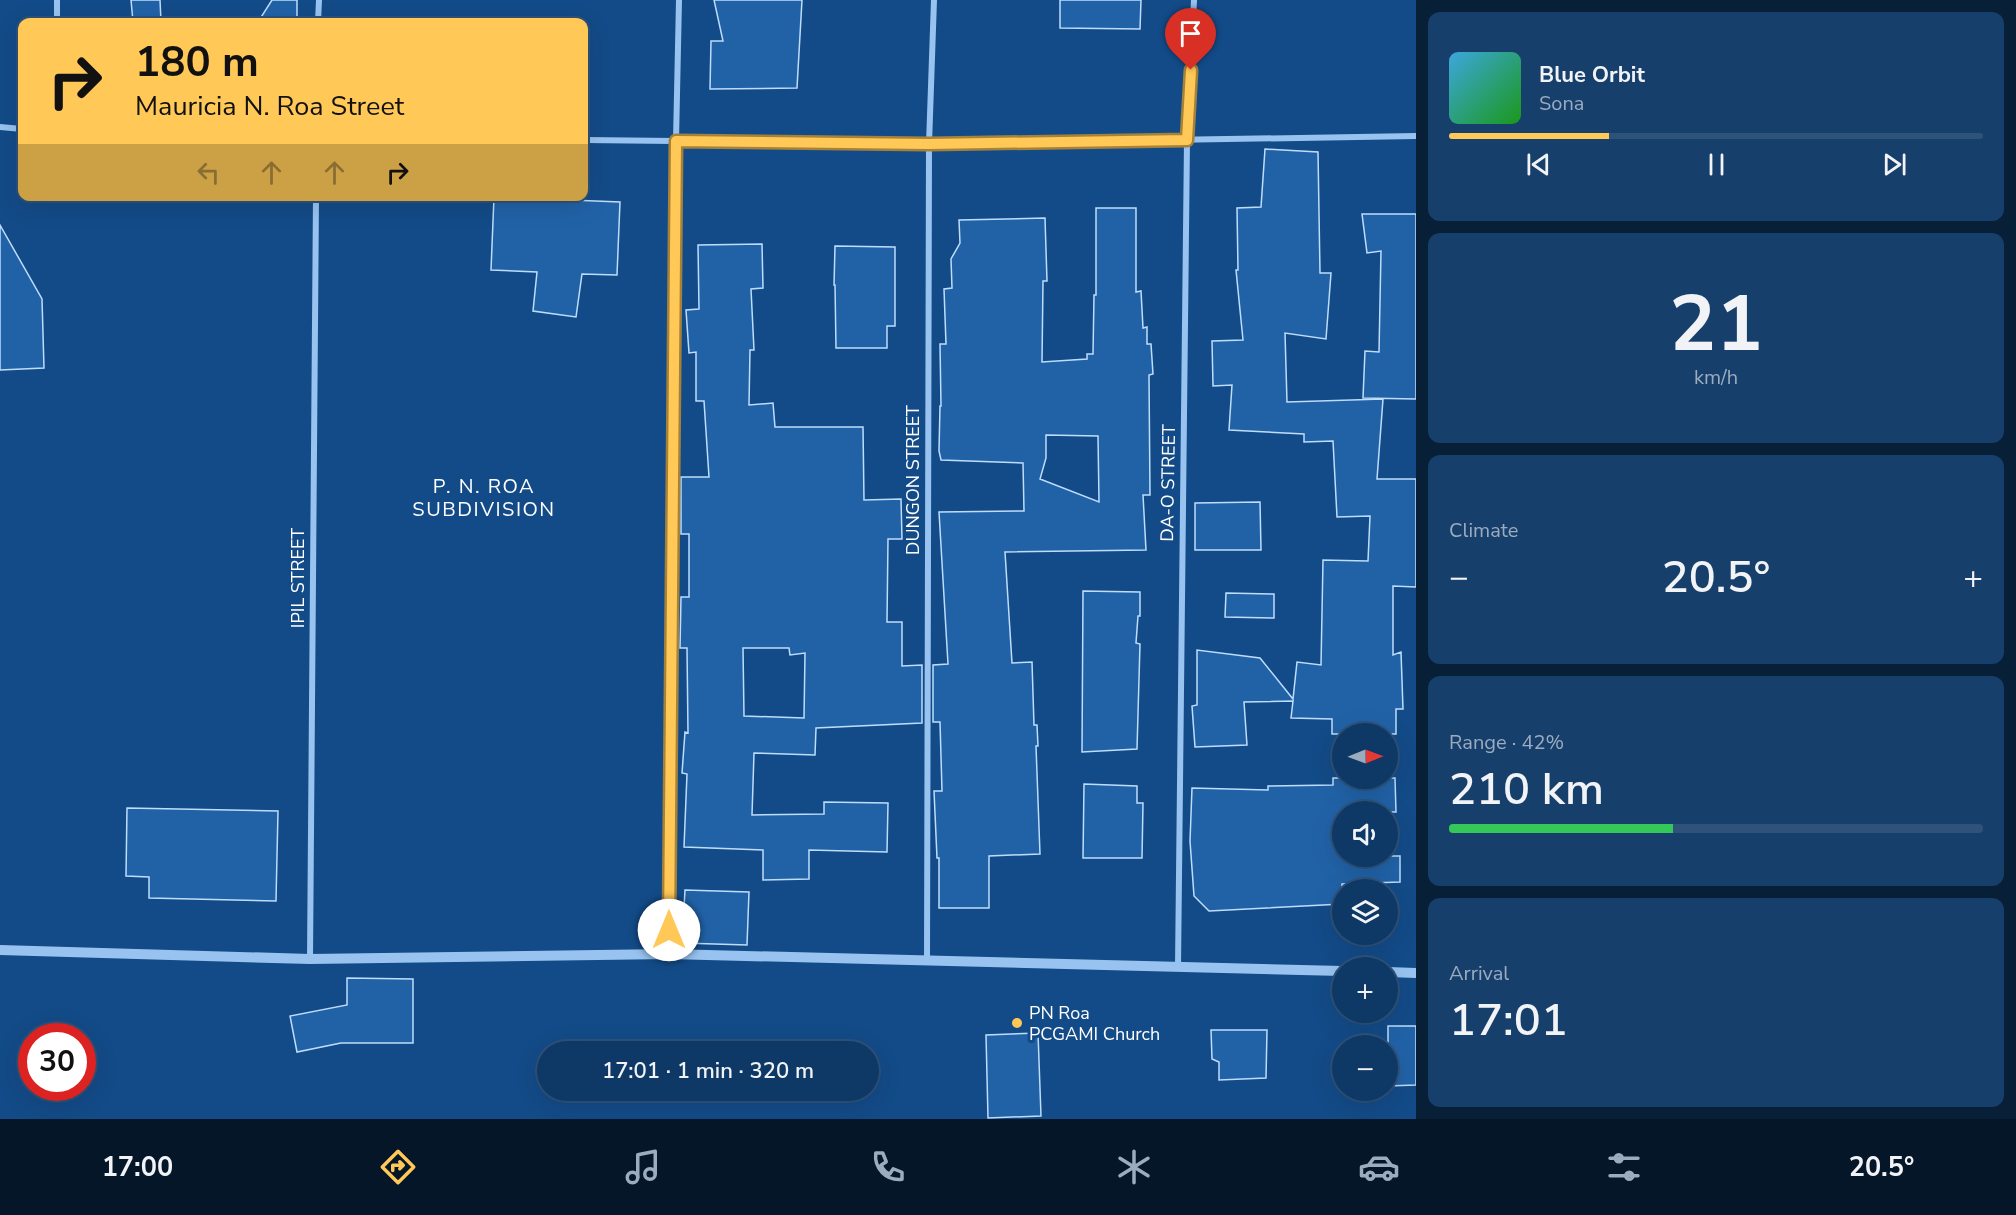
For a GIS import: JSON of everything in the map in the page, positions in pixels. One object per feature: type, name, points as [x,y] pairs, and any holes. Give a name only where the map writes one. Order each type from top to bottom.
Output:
[{"type":"street","points":[[57,0],[57,18]]},
{"type":"street","points":[[318,18],[319,0]]},
{"type":"street","points":[[669,954],[679,0]]},
{"type":"street","name":"DUNGON STREET","points":[[927,960],[929,144],[934,0]]},
{"type":"street","name":"DA-O STREET","points":[[1178,967],[1187,140],[1194,0]]},
{"type":"street","points":[[0,127],[18,129]]},
{"type":"street","points":[[588,140],[929,144],[1416,136]]},
{"type":"street","name":"IPIL STREET","points":[[310,959],[316,201]]},
{"type":"street","points":[[0,950],[310,959],[669,954],[1332,971]]},
{"type":"street","points":[[1398,972],[1416,973]]},
{"type":"building","points":[[131,0],[160,0],[161,18],[133,18]]},
{"type":"building","points":[[272,0],[297,0],[297,18],[261,18]]},
{"type":"building","points":[[714,0],[802,0],[797,88],[710,89],[711,41],[723,41]]},
{"type":"building","points":[[1060,0],[1141,0],[1140,29],[1060,28]]},
{"type":"building","points":[[1265,149],[1318,152],[1320,273],[1331,273],[1326,339],[1285,333],[1287,402],[1383,399],[1377,479],[1416,479],[1416,587],[1393,586],[1393,655],[1401,652],[1403,709],[1396,709],[1396,723],[1332,723],[1332,719],[1291,718],[1293,701],[1244,702],[1247,745],[1195,747],[1192,706],[1197,705],[1197,650],[1260,658],[1293,699],[1297,662],[1321,665],[1323,560],[1368,561],[1370,516],[1337,517],[1333,441],[1304,442],[1304,434],[1229,430],[1232,385],[1213,386],[1212,341],[1243,340],[1236,270],[1238,270],[1237,208],[1261,207]]},
{"type":"building","points":[[494,201],[620,202],[617,275],[582,274],[576,317],[533,311],[537,272],[491,270]]},
{"type":"building","points":[[1096,208],[1136,208],[1136,292],[1141,291],[1143,328],[1147,327],[1147,344],[1151,344],[1153,374],[1149,375],[1150,495],[1143,495],[1146,550],[1005,552],[1012,663],[1032,662],[1034,725],[1037,725],[1038,746],[1036,746],[1040,854],[989,856],[989,908],[939,908],[939,858],[937,858],[934,791],[942,791],[940,722],[933,722],[933,665],[948,664],[939,512],[1024,511],[1023,463],[941,460],[939,451],[940,344],[946,344],[944,289],[952,288],[951,259],[960,243],[959,220],[1045,218],[1047,281],[1043,281],[1042,362],[1087,359],[1087,354],[1093,354],[1094,295],[1096,295]],"holes":[[[1046,435],[1098,436],[1099,502],[1040,479],[1046,458]]]},
{"type":"building","points":[[1362,214],[1416,214],[1416,399],[1363,398],[1365,351],[1379,352],[1381,251],[1367,253]]},
{"type":"building","points":[[0,225],[42,299],[44,368],[0,370]]},
{"type":"building","points":[[762,244],[763,288],[751,289],[754,350],[750,350],[749,405],[773,403],[775,427],[863,427],[864,500],[901,499],[902,539],[888,539],[887,622],[902,622],[902,666],[922,665],[922,723],[816,728],[815,755],[754,753],[752,815],[824,814],[824,802],[888,803],[887,852],[809,850],[809,879],[763,880],[763,850],[684,847],[687,774],[682,773],[685,732],[688,733],[687,648],[680,648],[681,597],[689,597],[689,534],[681,534],[681,477],[709,477],[704,401],[696,401],[696,352],[689,353],[686,310],[699,309],[698,245]],"holes":[[[743,648],[789,648],[790,655],[805,653],[804,718],[744,716]]]},
{"type":"building","points":[[835,246],[895,247],[895,326],[887,326],[887,348],[836,348]]},
{"type":"building","points":[[1260,502],[1261,550],[1195,550],[1195,503]]},
{"type":"building","points":[[1083,591],[1140,592],[1140,616],[1138,616],[1136,643],[1140,644],[1137,749],[1082,752]]},
{"type":"building","points":[[1226,593],[1274,594],[1274,618],[1225,617]]},
{"type":"building","points":[[1084,784],[1137,786],[1137,803],[1143,803],[1142,858],[1083,858]]},
{"type":"building","points":[[1332,785],[1332,789],[1395,789],[1396,801],[1332,801],[1332,867],[1398,867],[1398,856],[1400,856],[1400,882],[1398,879],[1332,879],[1332,905],[1209,911],[1194,896],[1190,841],[1192,788],[1268,790],[1268,786]]},
{"type":"building","points":[[127,808],[278,811],[276,901],[149,898],[149,877],[126,876]]},
{"type":"building","points":[[685,890],[749,892],[747,945],[682,943]]},
{"type":"building","points":[[347,978],[413,979],[413,1043],[341,1043],[297,1052],[290,1016],[347,1005]]},
{"type":"building","points":[[1388,1026],[1416,1026],[1416,1085],[1398,1086],[1398,1035],[1388,1035]]},
{"type":"building","points":[[1211,1030],[1267,1030],[1266,1078],[1219,1080],[1219,1062],[1212,1059]]},
{"type":"building","points":[[1038,1033],[1041,1116],[988,1118],[986,1035]]},
{"type":"place","name":"PN Roa PCGAMI Church","points":[[1017,1023]]},
{"type":"district","name":"P. N. ROA SUBDIVISION","points":[[484,498]]},
{"type":"route","points":[[669,930],[676,141],[929,144],[1187,140],[1191,70]]}]
